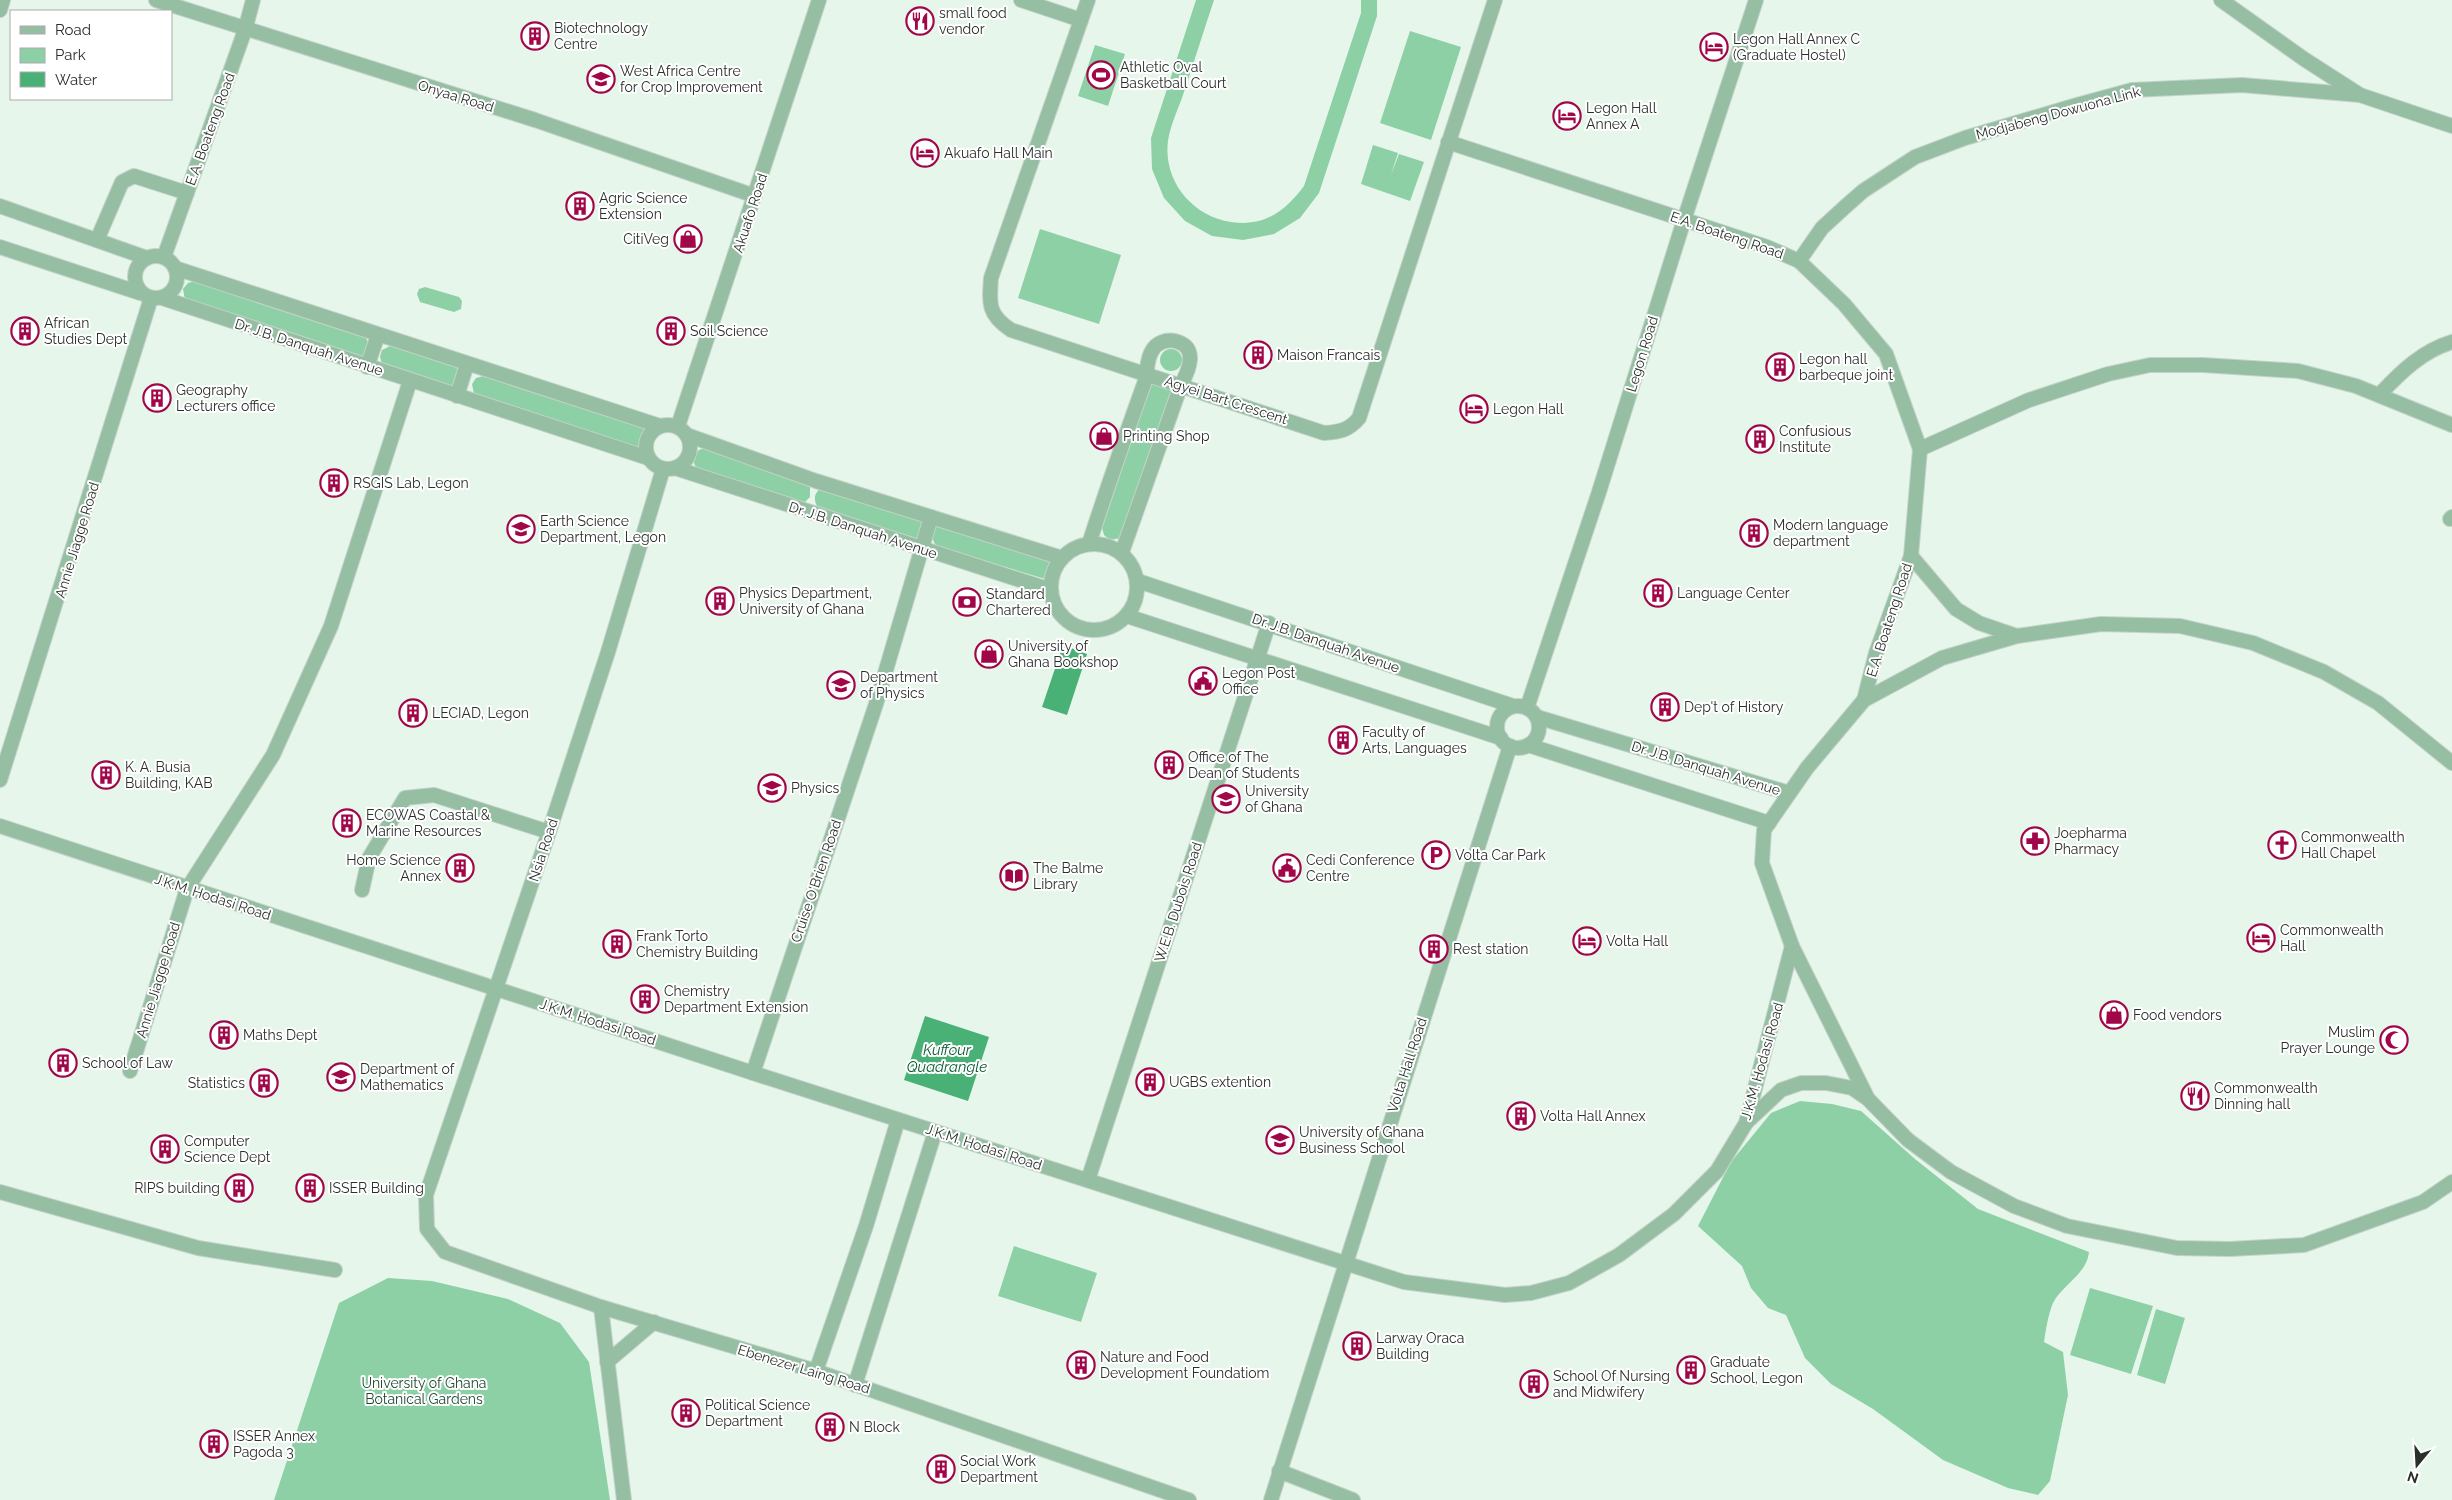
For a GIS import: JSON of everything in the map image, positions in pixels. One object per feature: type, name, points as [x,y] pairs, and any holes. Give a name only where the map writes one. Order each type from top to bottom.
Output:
[{"type":"street","points":[[0,10],[3,0]]},
{"type":"street","name":"Onyaa Road","points":[[156,0],[245,30],[543,123],[755,196]]},
{"type":"street","name":"E.A. Boateng Road","points":[[164,258],[245,30],[253,0]]},
{"type":"street","name":"Akuafo Road","points":[[683,431],[755,196],[819,0]]},
{"type":"street","points":[[1021,0],[1081,20]]},
{"type":"street","name":"Agyei Bart Crescent","points":[[1088,0],[991,278],[989,301],[996,320],[1011,330],[1324,433],[1340,432],[1352,427],[1359,418],[1495,0]]},
{"type":"street","name":"Legon Road","points":[[1526,710],[1599,492],[1684,220],[1756,0]]},
{"type":"street","points":[[2221,0],[2304,59],[2360,95],[2452,126]]},
{"type":"street","name":"Modjabeng Dowuona Link","points":[[1799,261],[1822,228],[1846,206],[1863,191],[1915,157],[1966,138],[2077,105],[2132,90],[2242,85],[2360,95]]},
{"type":"street","name":"E.A. Boateng Road","points":[[1448,142],[1767,247],[1799,261],[1844,304],[1886,354],[1920,450],[1911,556],[1876,653],[1864,700]]},
{"type":"street","points":[[97,240],[122,182],[127,177],[134,176],[187,193]]},
{"type":"street","points":[[0,206],[147,258],[164,258],[175,268],[378,335],[660,426],[683,431],[816,481],[1062,558]]},
{"type":"street","name":"Dr. J.B. Danquah Avenue","points":[[0,247],[648,458],[653,463],[669,469],[1051,590]]},
{"type":"street","points":[[147,258],[137,267],[134,280],[151,296],[174,289],[177,282],[175,268]]},
{"type":"street","name":"Annie Jiagge Road","points":[[0,780],[77,540],[151,296]]},
{"type":"street","points":[[367,367],[378,335]]},
{"type":"street","points":[[1089,544],[1113,468],[1148,375],[1149,355],[1153,348],[1165,341],[1172,340],[1185,347],[1191,360],[1190,368],[1181,385],[1122,552]]},
{"type":"street","points":[[2380,394],[2418,358],[2439,346],[2452,342]]},
{"type":"street","points":[[457,396],[467,364]]},
{"type":"street","points":[[1920,450],[2029,400],[2108,374],[2150,366],[2203,365],[2298,371],[2380,394],[2452,425]]},
{"type":"street","name":"Annie Jiagge Road","points":[[130,1071],[187,888],[260,777],[307,682],[339,602],[410,381]]},
{"type":"street","points":[[648,458],[646,450],[648,436],[660,426]]},
{"type":"street","points":[[669,469],[687,458],[690,451],[683,431]]},
{"type":"street","name":"Nsia Road","points":[[427,1229],[426,1195],[669,469]]},
{"type":"street","name":"Cruise O'Brien Road","points":[[753,1073],[876,704],[931,516]]},
{"type":"street","points":[[1089,544],[1106,545],[1122,552],[1132,565],[1138,580],[1136,600],[1127,616],[1111,628],[1097,630],[1082,629],[1069,622],[1059,612],[1051,590],[1053,573],[1062,558],[1074,548],[1089,544]]},
{"type":"street","points":[[1911,556],[1956,609],[1979,623],[2017,636]]},
{"type":"street","name":"Dr. J.B. Danquah Avenue","points":[[1138,580],[1526,710],[1789,793]]},
{"type":"street","points":[[1127,616],[1258,658],[1505,742],[1522,747],[1528,745],[1537,736],[1539,723],[1526,710],[1504,711],[1499,719],[1497,729],[1505,742]]},
{"type":"street","name":"W.E.B. Dubois Road","points":[[1088,1180],[1270,623]]},
{"type":"street","points":[[1868,1099],[1792,946],[1762,863],[1764,830],[1807,768],[1864,700],[1942,658],[2017,636],[2101,624],[2180,626],[2253,643],[2324,672],[2378,703],[2452,763]]},
{"type":"street","name":"Volta Hall Road","points":[[1271,1500],[1505,742]]},
{"type":"street","points":[[1528,745],[1769,823]]},
{"type":"street","points":[[362,890],[369,858],[404,798],[434,795],[549,832]]},
{"type":"street","name":"J.K.M. Hodasi Road","points":[[0,826],[753,1073],[1404,1282],[1506,1295],[1531,1293],[1569,1283],[1619,1255],[1674,1214],[1717,1171],[1746,1123],[1792,946]]},
{"type":"street","points":[[1746,1123],[1780,1090],[1801,1083],[1826,1083],[1852,1088],[1868,1099],[1908,1140],[1951,1172],[2014,1206],[2067,1226],[2177,1248],[2230,1249],[2304,1245],[2423,1202],[2452,1182]]},
{"type":"street","points":[[816,1371],[866,1226],[898,1120]]},
{"type":"street","points":[[855,1385],[935,1132]]},
{"type":"street","points":[[0,1192],[198,1248],[334,1270]]},
{"type":"street","name":"Ebenezer Laing Road","points":[[427,1229],[445,1252],[600,1307],[816,1371],[1189,1500]]},
{"type":"street","points":[[600,1307],[624,1500]]},
{"type":"street","points":[[607,1362],[654,1322]]},
{"type":"street","points":[[1279,1471],[1353,1500]]},
{"type":"green space","points":[[1196,0],[1214,0],[1170,130],[1168,156],[1170,170],[1175,183],[1183,194],[1204,212],[1231,222],[1243,223],[1264,219],[1282,210],[1304,186],[1361,13],[1361,0],[1377,0],[1377,16],[1319,193],[1300,218],[1274,234],[1243,240],[1212,236],[1185,221],[1164,198],[1152,169],[1151,138]]},
{"type":"green space","points":[[1410,31],[1461,47],[1431,140],[1380,123]]},
{"type":"green space","name":"Athletic Oval Basketball Court","points":[[1095,45],[1125,54],[1108,106],[1078,96]]},
{"type":"green space","points":[[1373,145],[1398,153],[1391,175],[1399,154],[1424,162],[1410,201],[1361,184]]},
{"type":"green space","points":[[1040,229],[1121,255],[1099,324],[1018,298]]},
{"type":"green space","points":[[195,281],[365,336],[369,344],[365,356],[361,358],[185,300],[183,289],[188,283]]},
{"type":"green space","points":[[425,287],[459,297],[462,301],[461,309],[454,312],[420,302],[417,294],[419,289]]},
{"type":"green space","points":[[392,345],[456,366],[460,378],[452,388],[382,364],[380,357],[382,350]]},
{"type":"green space","points":[[1171,349],[1179,352],[1182,360],[1179,368],[1171,371],[1163,368],[1160,360],[1163,352]]},
{"type":"green space","points":[[483,376],[642,426],[646,435],[645,441],[638,448],[474,394],[472,384],[476,378]]},
{"type":"green space","points":[[1158,380],[1173,391],[1121,538],[1110,540],[1104,535],[1102,528],[1151,383]]},
{"type":"green space","points":[[705,448],[810,484],[810,497],[804,503],[698,470],[694,463],[694,456],[695,453]]},
{"type":"green space","points":[[822,488],[920,517],[924,524],[920,536],[916,538],[819,509],[816,504],[815,495]]},
{"type":"green space","points":[[939,525],[1051,561],[1051,573],[1045,579],[936,546],[931,536],[933,529]]},
{"type":"green space","points":[[1800,1101],[1832,1104],[1861,1111],[1915,1159],[1978,1209],[2089,1252],[2084,1267],[2053,1303],[2047,1322],[2044,1342],[2063,1352],[2068,1395],[2050,1481],[2038,1495],[2008,1488],[1943,1460],[1873,1409],[1831,1384],[1805,1358],[1786,1315],[1768,1308],[1751,1288],[1742,1266],[1698,1226],[1731,1162],[1771,1113]]},
{"type":"green space","points":[[1014,1246],[1097,1273],[1081,1322],[998,1296]]},
{"type":"green space","name":"University of Ghana Botanical Gardens","points":[[388,1278],[432,1281],[508,1299],[560,1323],[589,1362],[610,1500],[274,1500],[339,1303]]},
{"type":"green space","points":[[2090,1288],[2153,1306],[2131,1374],[2070,1355]]},
{"type":"green space","points":[[2156,1309],[2185,1318],[2165,1384],[2137,1375]]},
{"type":"water","points":[[1063,645],[1087,654],[1067,715],[1042,707]]},
{"type":"water","name":"Kuffour Quadrangle","points":[[925,1016],[989,1037],[968,1101],[904,1080]]},
{"type":"place","name":"small food vendor","points":[[920,21]]},
{"type":"place","name":"Biotechnology Centre","points":[[535,36]]},
{"type":"place","name":"Legon Hall Annex C (Graduate Hostel)","points":[[1714,47]]},
{"type":"place","name":"Athletic Oval Basketball Court","points":[[1101,75]]},
{"type":"place","name":"West Africa Centre for Crop Improvement","points":[[601,79]]},
{"type":"place","name":"Legon Hall Annex A","points":[[1567,116]]},
{"type":"place","name":"Akuafo Hall Main","points":[[925,153]]},
{"type":"place","name":"Agric Science Extension","points":[[580,206]]},
{"type":"place","name":"CitiVeg","points":[[688,239]]},
{"type":"place","name":"African Studies Dept","points":[[25,331]]},
{"type":"place","name":"Soil Science","points":[[671,331]]},
{"type":"place","name":"Maison Francais","points":[[1258,355]]},
{"type":"place","name":"Legon hall barbeque joint","points":[[1780,367]]},
{"type":"place","name":"Geography Lecturers office","points":[[157,398]]},
{"type":"place","name":"Legon Hall","points":[[1474,409]]},
{"type":"place","name":"Printing Shop","points":[[1104,436]]},
{"type":"place","name":"Confusious Institute","points":[[1760,439]]},
{"type":"place","name":"RSGIS Lab, Legon","points":[[334,483]]},
{"type":"place","name":"Earth Science Department, Legon","points":[[521,529]]},
{"type":"place","name":"Modern language department","points":[[1754,533]]},
{"type":"place","name":"Language Center","points":[[1658,593]]},
{"type":"place","name":"Physics Department, University of Ghana","points":[[720,601]]},
{"type":"place","name":"Standard Chartered","points":[[967,602]]},
{"type":"place","name":"University of Ghana Bookshop","points":[[989,654]]},
{"type":"place","name":"Legon Post Office","points":[[1203,681]]},
{"type":"place","name":"Department of Physics","points":[[841,685]]},
{"type":"place","name":"Dep't of History","points":[[1665,707]]},
{"type":"place","name":"LECIAD, Legon","points":[[413,713]]},
{"type":"place","name":"Faculty of Arts, Languages","points":[[1343,740]]},
{"type":"place","name":"Office of The Dean of Students","points":[[1169,765]]},
{"type":"place","name":"K. A. Busia Building, KAB","points":[[106,775]]},
{"type":"place","name":"Physics","points":[[772,788]]},
{"type":"place","name":"University of Ghana","points":[[1226,799]]},
{"type":"place","name":"ECOWAS Coastal & Marine Resources","points":[[347,823]]},
{"type":"place","name":"Joepharma Pharmacy","points":[[2035,841]]},
{"type":"place","name":"Commonwealth Hall Chapel","points":[[2282,845]]},
{"type":"place","name":"Volta Car Park","points":[[1436,855]]},
{"type":"place","name":"Home Science Annex","points":[[460,868]]},
{"type":"place","name":"Cedi Conference Centre","points":[[1287,868]]},
{"type":"place","name":"The Balme Library","points":[[1014,876]]},
{"type":"place","name":"Commonwealth Hall","points":[[2261,938]]},
{"type":"place","name":"Volta Hall","points":[[1587,941]]},
{"type":"place","name":"Frank Torto Chemistry Building","points":[[617,944]]},
{"type":"place","name":"Rest station","points":[[1434,949]]},
{"type":"place","name":"Chemistry Department Extension","points":[[645,999]]},
{"type":"place","name":"Food vendors","points":[[2114,1015]]},
{"type":"place","name":"Maths Dept","points":[[224,1035]]},
{"type":"place","name":"Muslim Prayer Lounge","points":[[2394,1040]]},
{"type":"place","name":"School of Law","points":[[63,1063]]},
{"type":"place","name":"Department of Mathematics","points":[[341,1077]]},
{"type":"place","name":"UGBS extention","points":[[1150,1082]]},
{"type":"place","name":"Statistics","points":[[264,1083]]},
{"type":"place","name":"Commonwealth Dinning hall","points":[[2195,1096]]},
{"type":"place","name":"Volta Hall Annex","points":[[1521,1116]]},
{"type":"place","name":"University of Ghana Business School","points":[[1280,1140]]},
{"type":"place","name":"Computer Science Dept","points":[[165,1149]]},
{"type":"place","name":"RIPS building","points":[[239,1188]]},
{"type":"place","name":"ISSER Building","points":[[310,1188]]},
{"type":"place","name":"Larway Oraca Building","points":[[1357,1346]]},
{"type":"place","name":"Nature and Food Development Foundatiom","points":[[1081,1365]]},
{"type":"place","name":"Graduate School, Legon","points":[[1691,1370]]},
{"type":"place","name":"School Of Nursing and Midwifery","points":[[1534,1384]]},
{"type":"place","name":"Political Science Department","points":[[686,1413]]},
{"type":"place","name":"N Block","points":[[830,1427]]},
{"type":"place","name":"ISSER Annex Pagoda 3","points":[[214,1444]]},
{"type":"place","name":"Social Work Department","points":[[941,1469]]}]
